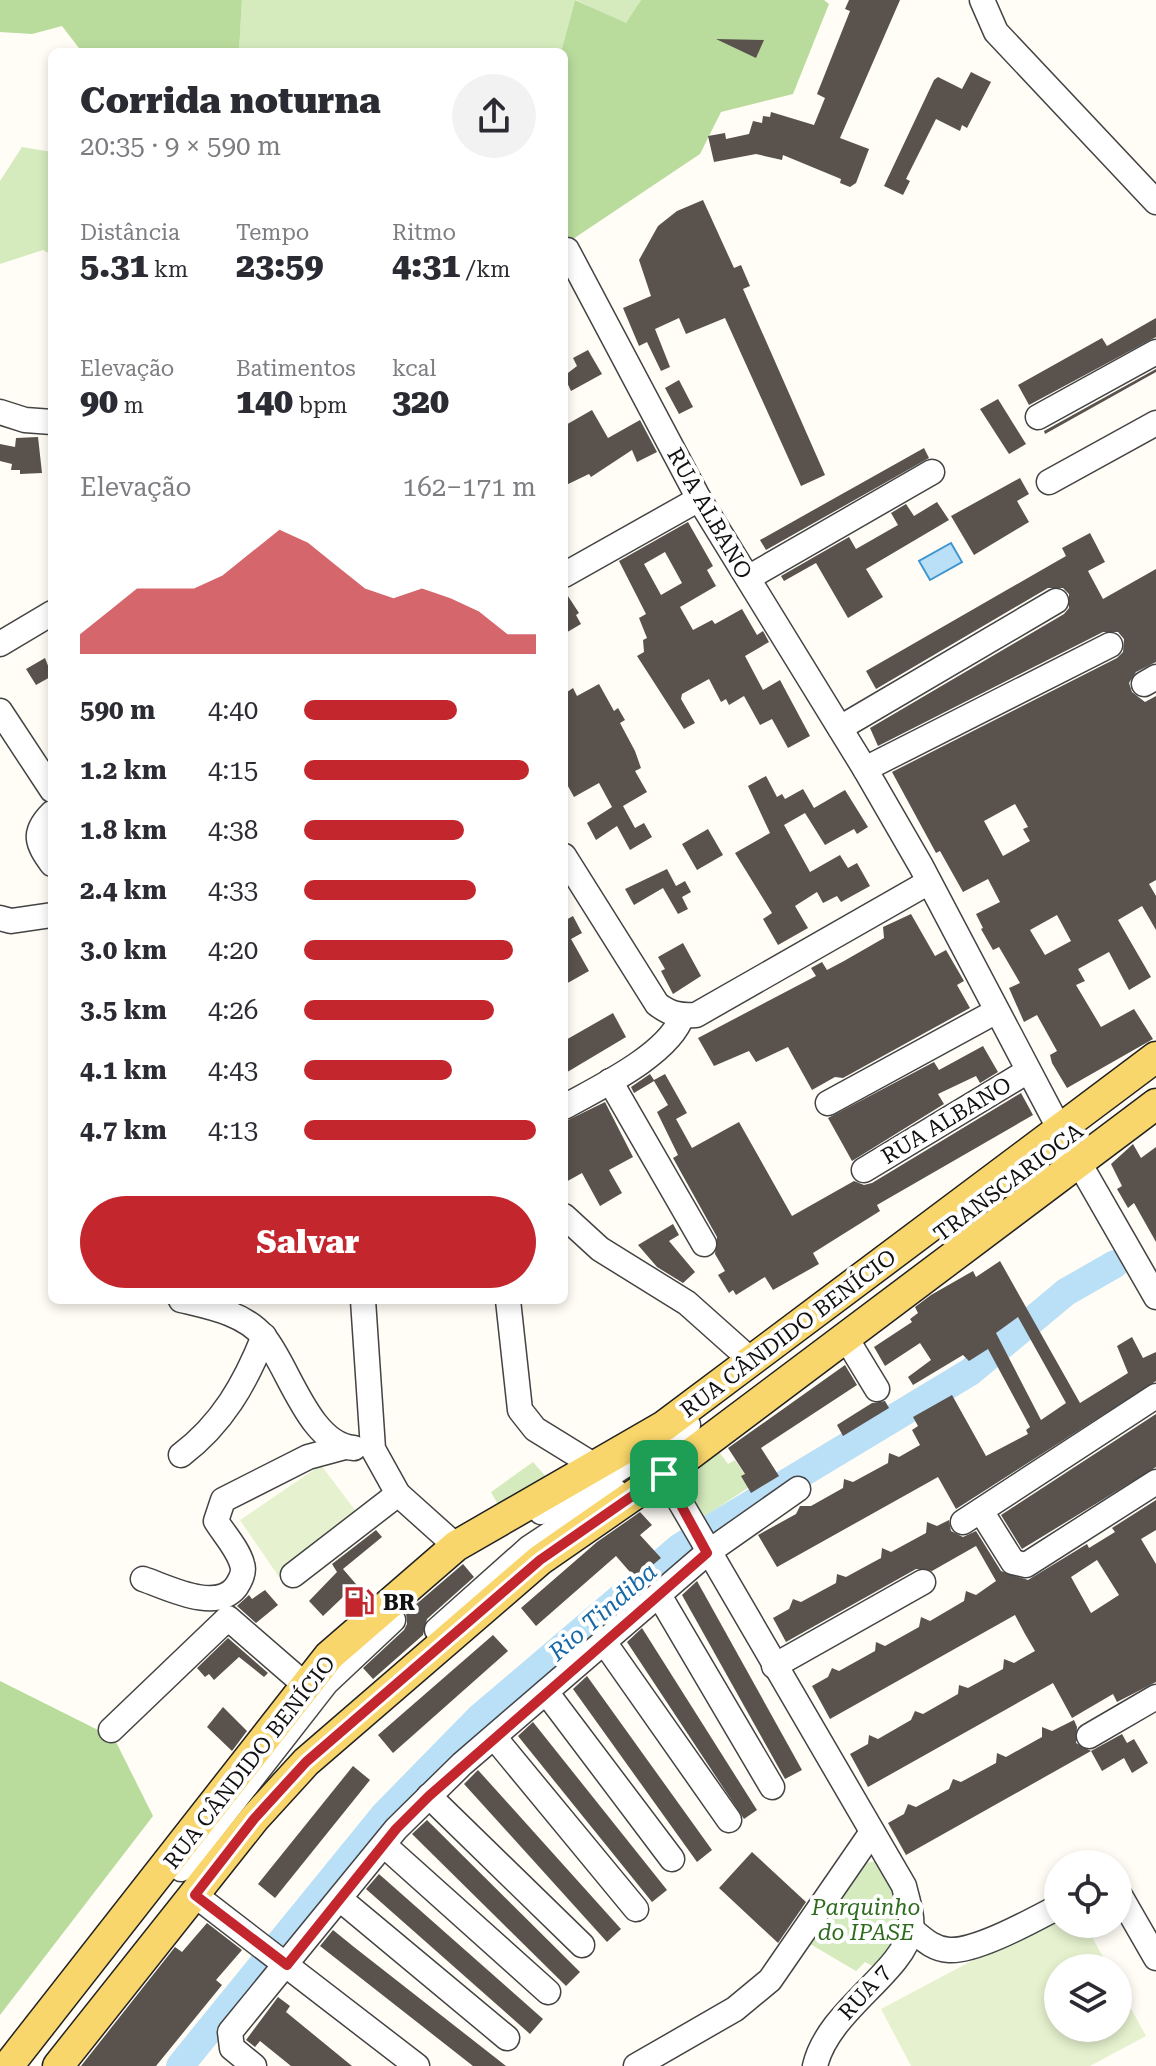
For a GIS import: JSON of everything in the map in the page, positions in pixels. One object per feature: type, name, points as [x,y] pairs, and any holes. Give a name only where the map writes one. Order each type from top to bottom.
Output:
[{"type":"main road","name":"RUA CÂNDIDO BENÍCIO","points":[[58,2066],[254,1819],[306,1762],[540,1560],[648,1460],[846,1338],[1156,1057]]},
{"type":"main road","name":"RUA CÂNDIDO BENÍCIO","points":[[648,1460],[664,1426],[752,1361],[1059,1147],[1156,1104]]},
{"type":"main road","name":"RUA CÂNDIDO BENÍCIO","points":[[8,2066],[251,1759],[304,1684],[329,1656],[456,1546],[595,1466],[648,1460]]},
{"type":"street","points":[[982,0],[996,32],[1156,202]]},
{"type":"street","name":"RUA ALBANO","points":[[568,252],[699,499],[865,769],[929,882],[1028,1071],[1059,1147],[1156,1297]]},
{"type":"street","points":[[1038,417],[1156,352]]},
{"type":"street","points":[[0,412],[25,420],[48,422]]},
{"type":"street","points":[[1049,482],[1156,423]]},
{"type":"street","points":[[748,578],[932,472]]},
{"type":"street","points":[[568,573],[699,499]]},
{"type":"street","points":[[840,728],[1056,601]]},
{"type":"street","points":[[0,644],[48,615]]},
{"type":"street","points":[[865,769],[1110,645]]},
{"type":"street","points":[[0,711],[48,784]]},
{"type":"street","points":[[48,817],[40,825],[37,835],[38,844],[48,858]]},
{"type":"street","points":[[568,868],[657,1004],[668,1013],[682,1016],[696,1015],[929,882]]},
{"type":"street","points":[[0,918],[11,921],[48,916]]},
{"type":"street","points":[[828,1103],[995,1012]]},
{"type":"street","points":[[568,1105],[610,1081],[673,1037],[682,1016]]},
{"type":"street","name":"RUA ALBANO","points":[[864,1170],[1028,1071]]},
{"type":"street","name":"TRANSCARIOCA","points":[[41,2066],[244,1810],[297,1753],[529,1548],[1156,1072]]},
{"type":"street","points":[[610,1081],[704,1244]]},
{"type":"street","name":"TRANSCARIOCA","points":[[1059,1147],[1156,1088]]},
{"type":"street","points":[[568,1220],[600,1249],[687,1303],[752,1361]]},
{"type":"street","points":[[195,1304],[237,1316],[264,1336],[310,1417],[345,1447]]},
{"type":"street","points":[[363,1304],[373,1449],[398,1494],[456,1546]]},
{"type":"street","points":[[508,1304],[520,1410],[535,1429],[595,1466]]},
{"type":"street","points":[[181,1455],[209,1434],[234,1399],[264,1336]]},
{"type":"street","points":[[846,1338],[877,1389]]},
{"type":"street","points":[[1156,1396],[972,1516],[1013,1562],[1026,1565],[1156,1482]]},
{"type":"street","points":[[143,1579],[204,1598],[215,1599],[231,1593],[241,1578],[242,1563],[216,1521],[223,1500],[308,1457],[345,1447],[373,1449]]},
{"type":"street","points":[[648,1460],[700,1541],[904,1886],[911,1929],[931,1946],[950,1950],[973,1946],[1044,1913]]},
{"type":"street","name":"TRANSCARIOCA","points":[[24,2066],[341,1667],[483,1542],[648,1460]]},
{"type":"street","points":[[254,2066],[232,2048],[230,2032],[277,1957],[340,1899],[429,1796],[659,1595],[700,1541],[798,1489]]},
{"type":"street","points":[[293,1575],[398,1494]]},
{"type":"street","points":[[774,1666],[923,1582]]},
{"type":"street","points":[[659,1595],[772,1787]]},
{"type":"street","points":[[111,1730],[228,1618],[304,1684]]},
{"type":"street","points":[[604,1642],[729,1820]]},
{"type":"street","points":[[546,1692],[672,1859]]},
{"type":"street","points":[[1089,1736],[1156,1697]]},
{"type":"street","points":[[494,1737],[636,1909]]},
{"type":"street","points":[[429,1796],[582,1945]]},
{"type":"street","points":[[636,2066],[735,2009],[770,1980],[872,1832]]},
{"type":"street","points":[[384,1845],[548,1992]]},
{"type":"street","points":[[195,1895],[417,2066]]},
{"type":"street","points":[[340,1899],[507,2038]]},
{"type":"street","points":[[1132,1916],[1156,1958]]},
{"type":"street","name":"RUA 7","points":[[813,2065],[832,2029],[883,1972],[911,1929]]},
{"type":"green space","points":[[0,0],[242,0],[239,48],[79,48],[62,26],[32,34],[0,32]]},
{"type":"green space","points":[[242,0],[575,0],[562,48],[239,48]]},
{"type":"green space","points":[[575,0],[626,23],[641,0],[824,0],[829,4],[793,94],[721,112],[700,154],[568,242],[568,48],[562,48]]},
{"type":"green space","points":[[576,0],[641,0],[626,24]]},
{"type":"green space","points":[[22,147],[48,151],[48,253],[43,250],[0,264],[0,181]]},
{"type":"green space","points":[[717,1449],[728,1464],[735,1460],[752,1485],[701,1519],[677,1474]]},
{"type":"green space","points":[[533,1462],[548,1479],[500,1508],[491,1492]]},
{"type":"green space","points":[[321,1465],[361,1518],[281,1580],[240,1520]]},
{"type":"green space","points":[[0,1681],[114,1738],[153,1816],[0,2015]]},
{"type":"green space","name":"Parquinho do IPASE","points":[[882,1860],[911,1929],[883,1972],[865,1962],[856,1971],[800,1938],[861,1864]]},
{"type":"green space","points":[[1044,1922],[1044,1938],[1093,1938],[1101,1954],[1044,1954],[1044,2042],[1132,2042],[1132,2010],[1146,2036],[1090,2066],[911,2066],[881,2009]]},
{"type":"water","points":[[951,543],[962,562],[930,580],[919,561]]},
{"type":"building","points":[[849,0],[900,0],[840,138],[869,149],[856,183],[850,187],[840,183],[841,179],[783,155],[782,160],[756,154],[714,162],[708,136],[725,133],[726,139],[749,134],[753,121],[762,123],[763,116],[770,117],[771,112],[814,125],[825,98],[817,94],[850,11],[845,9]]},
{"type":"building","points":[[716,39],[764,40],[756,58]]},
{"type":"building","points":[[971,72],[991,82],[967,128],[962,125],[960,131],[936,119],[906,179],[910,181],[903,195],[884,186],[934,80],[938,77],[962,89]]},
{"type":"building","points":[[703,200],[734,268],[741,265],[750,286],[743,289],[825,475],[801,486],[725,318],[686,334],[679,318],[655,329],[670,367],[661,371],[647,342],[639,346],[623,308],[651,296],[639,260],[658,226],[677,211]]},
{"type":"building","points":[[1156,318],[1156,337],[1029,405],[1018,385],[1102,338],[1107,346]]},
{"type":"building","points":[[588,350],[602,374],[571,391],[568,373],[577,366],[573,358]]},
{"type":"building","points":[[1156,369],[1156,372],[1045,434],[1044,431]]},
{"type":"building","points":[[679,380],[693,407],[679,414],[665,388]]},
{"type":"building","points":[[998,399],[1026,444],[1009,454],[980,409]]},
{"type":"building","points":[[592,410],[608,438],[640,420],[657,452],[637,462],[632,450],[591,477],[589,474],[568,484],[568,424]]},
{"type":"building","points":[[38,437],[42,473],[20,474],[20,470],[11,470],[12,464],[0,461],[0,444],[15,447],[16,438]]},
{"type":"building","points":[[924,448],[929,458],[766,550],[760,540]]},
{"type":"building","points":[[1020,478],[1029,494],[1017,501],[1029,522],[974,555],[951,516]]},
{"type":"building","points":[[937,502],[949,520],[866,569],[883,597],[848,618],[816,563],[784,581],[781,576],[849,537],[856,549],[898,525],[891,513],[906,504],[914,516]]},
{"type":"building","points":[[688,522],[713,566],[707,570],[716,586],[680,607],[693,630],[712,620],[715,624],[742,609],[757,635],[763,631],[769,642],[745,656],[763,690],[780,680],[810,736],[788,748],[772,719],[760,725],[744,696],[729,705],[726,699],[721,702],[709,679],[682,694],[681,699],[695,723],[684,729],[637,656],[644,652],[643,640],[647,638],[639,618],[646,614],[619,561]],"holes":[[[665,552],[682,583],[661,595],[644,564]]]},
{"type":"building","points":[[1090,533],[1105,562],[1088,571],[1103,599],[1156,569],[1156,662],[1136,672],[1129,683],[1132,692],[1145,702],[1156,696],[1156,880],[1149,884],[1156,896],[1156,930],[1142,906],[1118,920],[1151,977],[1129,990],[1109,952],[1078,969],[1085,981],[1076,985],[1101,1027],[1134,1009],[1153,1039],[1067,1088],[1052,1063],[1050,1055],[1057,1051],[1037,1015],[1024,1022],[1009,988],[1020,983],[999,947],[993,950],[981,929],[976,914],[1000,902],[988,879],[963,892],[940,851],[936,853],[892,772],[1117,658],[1123,652],[1124,639],[1118,632],[1103,632],[878,746],[870,728],[1064,614],[1069,608],[1069,594],[1063,588],[1048,588],[876,689],[866,671],[1066,556],[1062,548]],"holes":[[[1015,804],[1028,827],[1023,829],[1030,841],[1003,856],[984,821]],[[1057,915],[1071,941],[1045,955],[1030,930]]]},
{"type":"building","points":[[568,596],[579,613],[576,615],[581,624],[568,632]]},
{"type":"building","points":[[45,658],[48,678],[36,685],[26,669]]},
{"type":"building","points":[[599,684],[614,711],[618,708],[625,720],[620,723],[635,751],[641,768],[635,771],[647,792],[623,806],[635,828],[644,823],[652,837],[630,850],[617,826],[596,840],[587,823],[612,807],[599,783],[574,797],[568,786],[568,691],[573,688],[577,696]]},
{"type":"building","points":[[766,776],[777,797],[782,794],[785,799],[803,789],[814,808],[845,790],[868,827],[857,834],[854,829],[825,845],[805,813],[784,825],[810,872],[840,855],[848,868],[857,863],[870,886],[841,902],[837,896],[823,903],[817,892],[795,906],[808,928],[778,945],[763,919],[772,913],[735,853],[770,833],[748,786]]},
{"type":"building","points":[[708,829],[723,855],[697,870],[682,844]]},
{"type":"building","points":[[667,869],[676,886],[685,881],[691,892],[682,897],[688,909],[678,914],[663,888],[634,905],[625,889]]},
{"type":"building","points":[[911,914],[935,956],[946,950],[964,981],[957,985],[970,1008],[843,1078],[835,1077],[812,1090],[788,1047],[756,1062],[749,1051],[714,1066],[698,1038],[816,976],[811,968],[822,962],[827,970],[884,938],[883,927]]},
{"type":"building","points":[[573,916],[582,933],[571,939],[589,971],[568,983],[568,919]]},
{"type":"building","points":[[683,943],[701,976],[673,994],[661,971],[665,969],[658,957]]},
{"type":"building","points":[[613,1013],[626,1037],[568,1072],[568,1039]]},
{"type":"building","points":[[983,1046],[998,1072],[980,1083],[976,1076],[938,1094],[944,1104],[852,1161],[828,1118],[934,1062],[939,1070]]},
{"type":"building","points":[[650,1074],[654,1080],[665,1074],[687,1113],[676,1119],[692,1148],[739,1122],[792,1216],[854,1181],[864,1185],[872,1183],[1021,1093],[1033,1115],[877,1205],[880,1211],[813,1253],[819,1264],[773,1290],[765,1277],[736,1295],[733,1290],[729,1293],[718,1275],[725,1271],[715,1254],[717,1237],[673,1158],[678,1155],[657,1112],[668,1105],[654,1081],[634,1093],[631,1087]]},
{"type":"building","points":[[605,1102],[633,1157],[609,1170],[622,1193],[600,1206],[582,1173],[568,1181],[568,1120]]},
{"type":"building","points":[[1133,1144],[1141,1158],[1156,1147],[1156,1242],[1134,1203],[1128,1208],[1117,1189],[1122,1186],[1111,1164]]},
{"type":"building","points":[[673,1224],[679,1235],[669,1241],[695,1272],[683,1283],[657,1267],[638,1245]]},
{"type":"building","points":[[1000,1261],[1080,1403],[1128,1373],[1117,1346],[1132,1337],[1143,1358],[1156,1352],[1156,1381],[956,1509],[938,1477],[777,1567],[758,1535],[796,1514],[800,1506],[811,1506],[843,1488],[844,1479],[853,1482],[888,1463],[889,1453],[899,1457],[920,1445],[912,1430],[918,1426],[913,1417],[952,1395],[986,1456],[1028,1434],[1026,1430],[1030,1427],[988,1349],[969,1361],[963,1355],[913,1385],[908,1377],[931,1360],[920,1343],[885,1366],[874,1347],[912,1322],[910,1319],[918,1313],[915,1307],[931,1295],[973,1271],[976,1277]],"holes":[[[1018,1317],[1066,1403],[1041,1420],[996,1333]]]},
{"type":"building","points":[[845,1365],[857,1385],[761,1448],[779,1476],[751,1493],[741,1476],[745,1474],[728,1448]]},
{"type":"building","points":[[885,1401],[889,1408],[843,1436],[837,1425],[872,1403]]},
{"type":"building","points":[[1156,1414],[1156,1467],[1022,1549],[1001,1515]]},
{"type":"building","points":[[1156,1500],[1156,1530],[1141,1539],[1156,1564],[1156,1682],[1117,1702],[1113,1694],[1072,1718],[1053,1683],[868,1787],[850,1754],[868,1744],[869,1735],[878,1739],[911,1720],[915,1711],[923,1714],[958,1694],[959,1685],[968,1688],[1003,1669],[1004,1659],[1014,1663],[1035,1651],[1015,1615],[830,1719],[812,1686],[828,1677],[832,1668],[839,1671],[875,1651],[876,1642],[885,1646],[919,1627],[921,1617],[930,1621],[964,1601],[966,1591],[976,1595],[996,1581],[976,1546],[932,1571],[916,1569],[786,1642],[773,1618],[789,1609],[793,1599],[801,1602],[836,1583],[837,1574],[846,1577],[881,1558],[882,1548],[891,1552],[926,1533],[927,1522],[937,1526],[949,1520],[951,1531],[963,1537],[976,1531],[1001,1571],[1028,1580],[1087,1544],[1089,1548],[1115,1532],[1112,1528]],"holes":[[[1097,1560],[1119,1595],[1091,1613],[1071,1577]]]},
{"type":"building","points":[[640,1512],[652,1525],[640,1535],[661,1558],[636,1579],[616,1556],[536,1626],[521,1608],[597,1542]]},
{"type":"building","points":[[376,1530],[382,1537],[343,1569],[368,1598],[354,1610],[343,1597],[323,1616],[309,1601],[337,1572],[332,1564]]},
{"type":"building","points":[[463,1564],[474,1577],[427,1619],[423,1635],[373,1679],[363,1668],[404,1630],[406,1613]]},
{"type":"building","points":[[697,1581],[802,1770],[785,1779],[682,1595]]},
{"type":"building","points":[[265,1590],[278,1605],[256,1623],[237,1606],[249,1595],[252,1599]]},
{"type":"building","points":[[642,1628],[757,1810],[744,1819],[627,1642]]},
{"type":"building","points":[[493,1635],[508,1651],[393,1753],[378,1735]]},
{"type":"building","points":[[228,1638],[268,1673],[264,1677],[239,1657],[214,1680],[209,1674],[205,1677],[197,1668]]},
{"type":"building","points":[[587,1676],[712,1850],[697,1862],[573,1689]]},
{"type":"building","points":[[223,1707],[247,1731],[232,1751],[207,1727]]},
{"type":"building","points":[[1074,1720],[1076,1743],[1091,1751],[906,1855],[888,1823],[904,1814],[908,1804],[916,1807],[949,1789],[953,1779],[961,1782],[996,1763],[997,1753],[1006,1757],[1042,1737],[1042,1727],[1052,1731]]},
{"type":"building","points":[[533,1722],[667,1890],[652,1902],[518,1736]]},
{"type":"building","points":[[1122,1734],[1127,1743],[1134,1739],[1148,1763],[1132,1773],[1124,1758],[1102,1771],[1091,1751]]},
{"type":"building","points":[[353,1766],[370,1780],[275,1898],[258,1884]]},
{"type":"building","points":[[478,1770],[621,1929],[607,1942],[464,1784]]},
{"type":"building","points":[[427,1820],[580,1972],[566,1986],[412,1834]]},
{"type":"building","points":[[752,1852],[806,1902],[778,1943],[719,1888]]},
{"type":"building","points":[[379,1874],[543,2019],[530,2034],[366,1889]]},
{"type":"building","points":[[207,1923],[242,1950],[216,1980],[222,1985],[156,2066],[81,2066],[175,1947],[182,1952]]},
{"type":"building","points":[[333,1930],[506,2066],[473,2066],[320,1946]]},
{"type":"building","points":[[278,1997],[290,2006],[286,2012],[352,2066],[291,2066],[260,2041],[255,2047],[246,2040]]},
{"type":"waterway","name":"Rio Tindiba","points":[[180,2066],[384,1815],[479,1718],[680,1547],[970,1372],[1066,1292],[1115,1264]]},
{"type":"place","name":"BR","points":[[359,1602]]},
{"type":"route","points":[[664,1474],[707,1553],[429,1796],[396,1829],[287,1965],[195,1895],[254,1819],[306,1762],[540,1560],[664,1474]]}]
